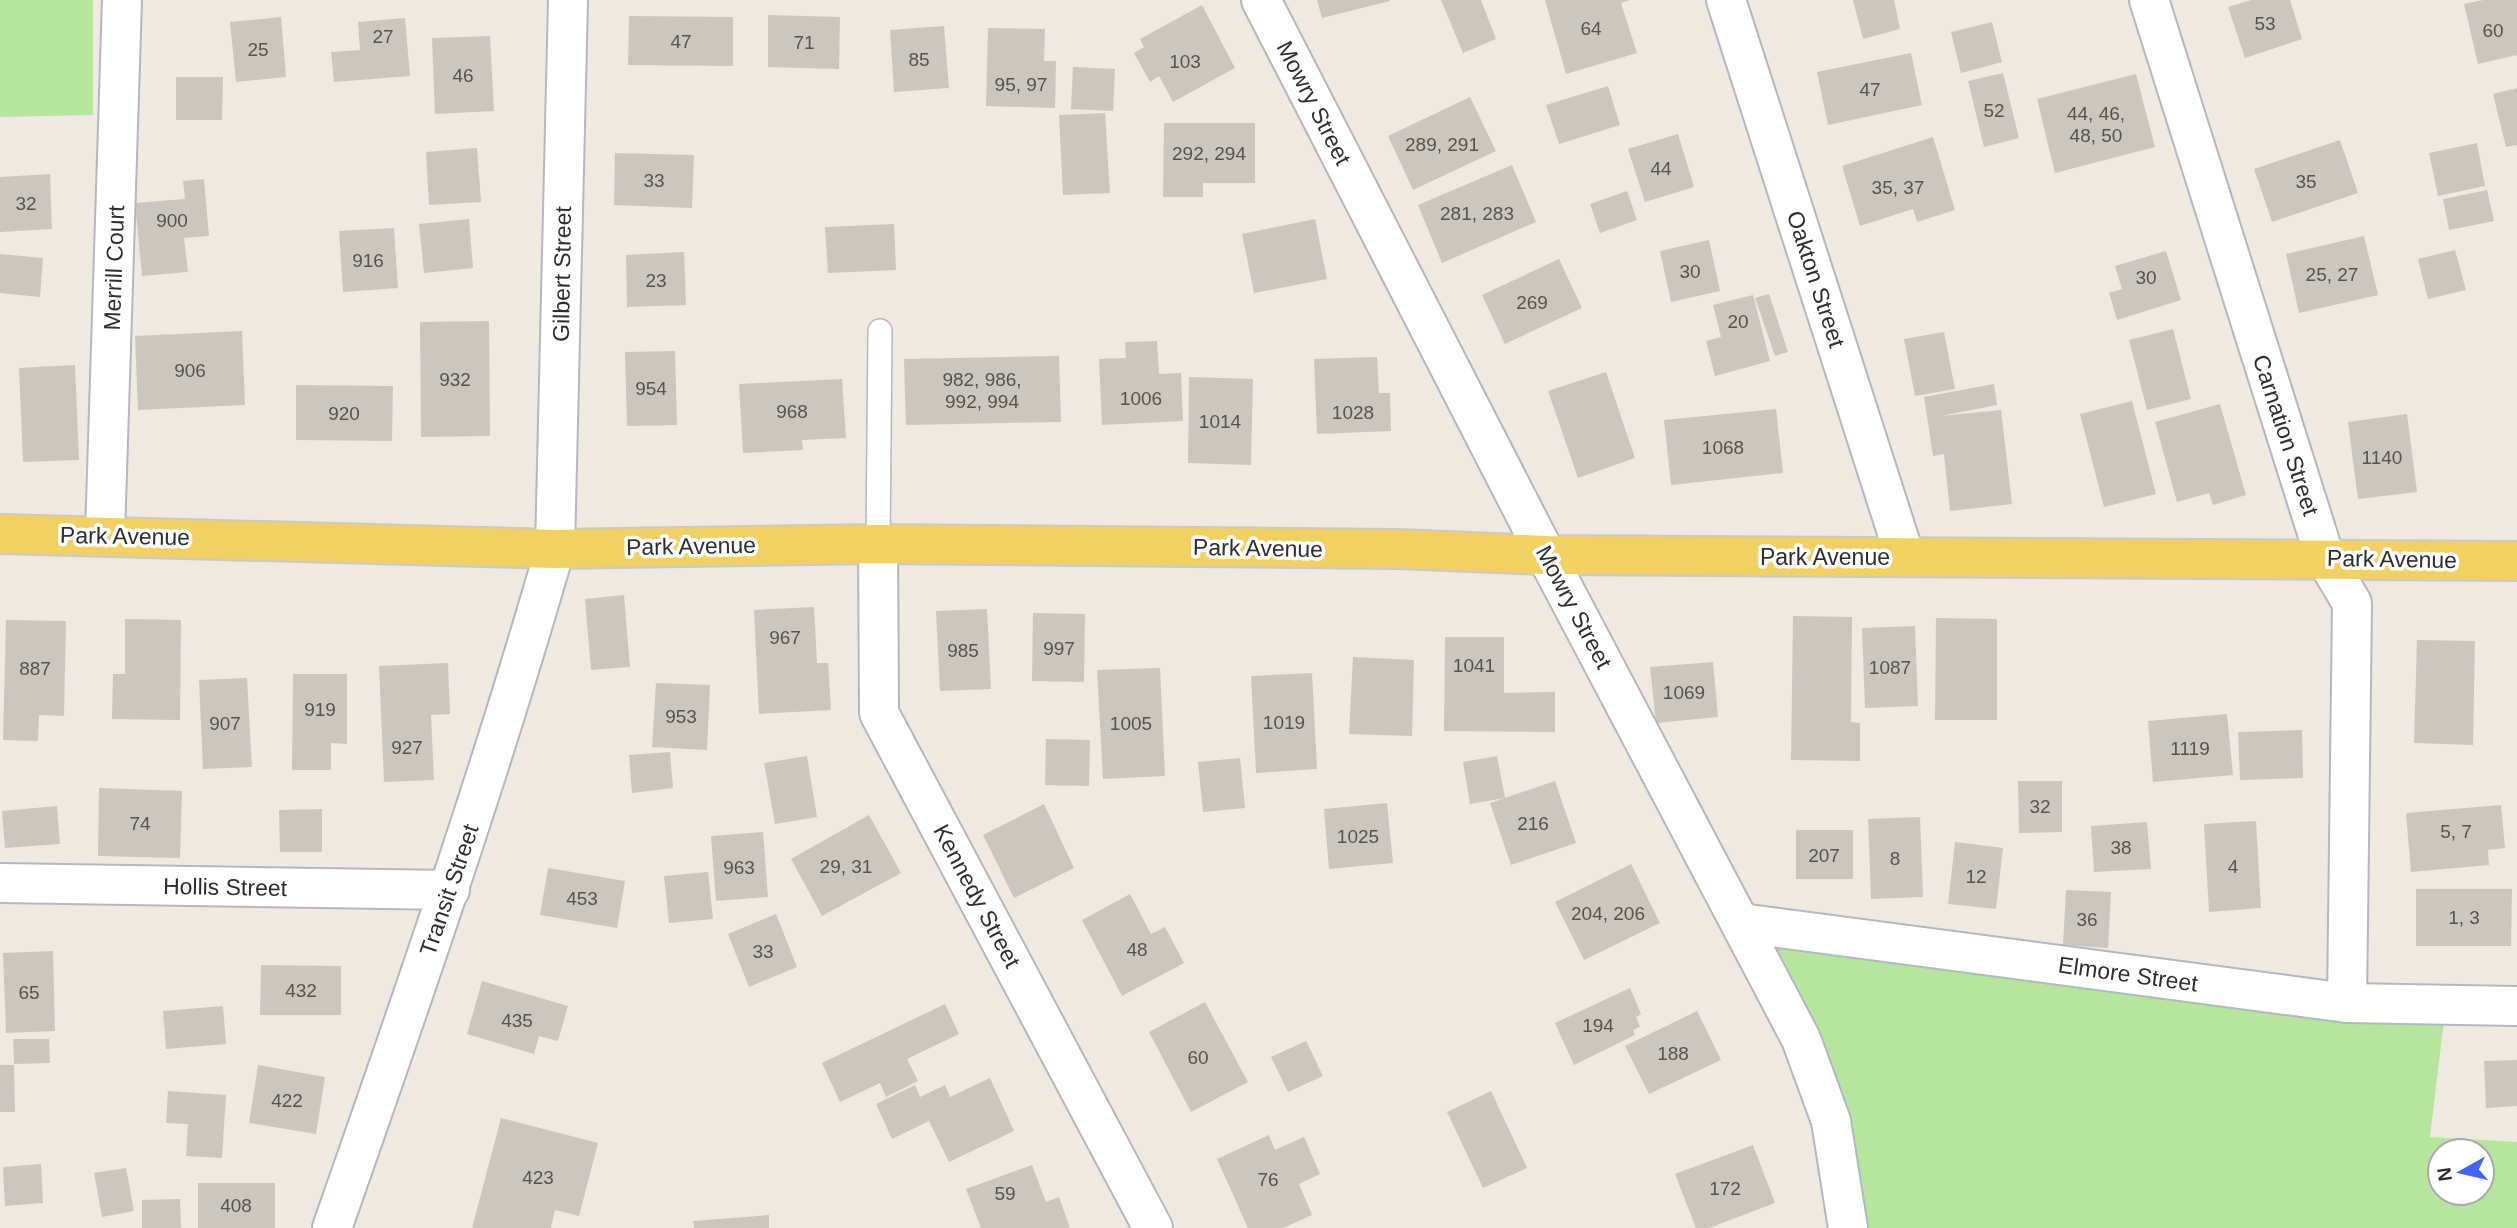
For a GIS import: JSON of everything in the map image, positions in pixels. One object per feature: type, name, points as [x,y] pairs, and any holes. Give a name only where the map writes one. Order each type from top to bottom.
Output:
[{"type":"main road","name":"Park Avenue","points":[[0,534],[555,549],[878,544],[1397,549],[1546,555],[2517,561]]},
{"type":"street","name":"Merrill Court","points":[[105,535],[122,0]]},
{"type":"street","name":"Gilbert Street","points":[[555,549],[568,0]]},
{"type":"street","name":"Mowry Street","points":[[1261,0],[1546,555],[1801,1039],[1831,1121],[1847,1228]]},
{"type":"street","name":"Oakton Street","points":[[1726,0],[1905,557]]},
{"type":"street","name":"Carnation Street","points":[[2149,0],[2325,558],[2352,603],[2347,1003]]},
{"type":"street","name":"Kennedy Street","points":[[878,544],[879,713],[1153,1228]]},
{"type":"street","name":"Transit Street","points":[[332,1228],[450,890],[513,693],[555,549]]},
{"type":"street","name":"Hollis Street","points":[[0,883],[450,890]]},
{"type":"street","name":"Elmore Street","points":[[1741,923],[2347,1003],[2517,1006]]},
{"type":"lane","points":[[878,544],[880,331]]},
{"type":"green space","points":[[0,0],[93,0],[93,115],[0,117]]},
{"type":"green space","points":[[1729,931],[2444,1020],[2430,1137],[2426,1137],[2426,1207],[2496,1207],[2496,1141],[2517,1142],[2517,1228],[1850,1228],[1819,1079]]},
{"type":"building","points":[[1317,0],[1390,0],[1390,1],[1322,18]]},
{"type":"building","points":[[1441,0],[1481,0],[1496,39],[1463,53]]},
{"type":"building","points":[[1545,0],[1630,0],[1621,3],[1637,53],[1566,74]]},
{"type":"building","points":[[1853,0],[1894,0],[1900,29],[1863,39]]},
{"type":"building","points":[[2251,0],[2290,0],[2302,39],[2245,58],[2228,7]]},
{"type":"building","points":[[2483,0],[2517,0],[2517,55],[2478,64],[2464,4]]},
{"type":"building","points":[[1202,5],[1235,68],[1173,102],[1159,76],[1150,82],[1134,53],[1144,47],[1140,39]]},
{"type":"building","points":[[768,15],[840,17],[839,69],[768,67]]},
{"type":"building","points":[[629,16],[733,17],[733,66],[628,65]]},
{"type":"building","points":[[281,17],[286,77],[236,82],[230,22]]},
{"type":"building","points":[[405,18],[410,76],[334,82],[331,52],[360,50],[358,22]]},
{"type":"building","points":[[1992,22],[2002,62],[1961,73],[1951,32]]},
{"type":"building","points":[[944,26],[949,88],[894,92],[890,30]]},
{"type":"building","points":[[988,28],[1045,29],[1044,61],[1056,61],[1055,108],[986,106]]},
{"type":"building","points":[[490,36],[494,111],[435,114],[432,38]]},
{"type":"building","points":[[1911,53],[1922,105],[1828,125],[1817,72]]},
{"type":"building","points":[[1073,67],[1115,69],[1113,111],[1071,109]]},
{"type":"building","points":[[2003,73],[2019,138],[1984,147],[1968,81]]},
{"type":"building","points":[[2136,74],[2155,147],[2055,173],[2037,99]]},
{"type":"building","points":[[176,77],[223,77],[222,120],[176,120]]},
{"type":"building","points":[[1608,86],[1620,125],[1559,144],[1546,105]]},
{"type":"building","points":[[2517,88],[2517,145],[2506,147],[2493,94]]},
{"type":"building","points":[[1470,97],[1496,151],[1413,190],[1388,136]]},
{"type":"building","points":[[1105,113],[1110,193],[1063,195],[1059,115]]},
{"type":"building","points":[[1164,123],[1255,123],[1255,183],[1203,183],[1203,197],[1163,197]]},
{"type":"building","points":[[1678,134],[1694,187],[1645,202],[1628,149]]},
{"type":"building","points":[[1933,137],[1955,210],[1917,222],[1913,209],[1860,226],[1842,166]]},
{"type":"building","points":[[2340,140],[2358,193],[2272,222],[2254,169]]},
{"type":"building","points":[[2477,143],[2485,186],[2438,196],[2429,153]]},
{"type":"building","points":[[477,148],[481,202],[429,205],[426,152]]},
{"type":"building","points":[[615,153],[694,155],[692,208],[614,205]]},
{"type":"building","points":[[1512,165],[1536,222],[1442,263],[1418,205]]},
{"type":"building","points":[[50,174],[52,229],[0,232],[0,177]]},
{"type":"building","points":[[204,179],[209,236],[184,238],[188,272],[142,276],[135,203],[185,199],[183,181]]},
{"type":"building","points":[[2487,190],[2494,221],[2449,230],[2443,199]]},
{"type":"building","points":[[1627,191],[1637,220],[1600,233],[1590,204]]},
{"type":"building","points":[[469,219],[473,268],[424,273],[419,224]]},
{"type":"building","points":[[1315,219],[1327,279],[1254,293],[1242,234]]},
{"type":"building","points":[[894,224],[896,270],[828,273],[825,227]]},
{"type":"building","points":[[394,228],[398,288],[343,292],[339,231]]},
{"type":"building","points":[[2364,236],[2378,295],[2299,313],[2286,254]]},
{"type":"building","points":[[1709,240],[1720,291],[1671,302],[1660,251]]},
{"type":"building","points":[[2455,250],[2466,290],[2428,299],[2418,259]]},
{"type":"building","points":[[2166,251],[2181,300],[2117,320],[2109,293],[2122,289],[2115,266]]},
{"type":"building","points":[[684,252],[686,305],[627,307],[626,255]]},
{"type":"building","points":[[0,254],[43,258],[40,297],[0,293]]},
{"type":"building","points":[[1559,259],[1582,308],[1505,344],[1482,295]]},
{"type":"building","points":[[1769,294],[1788,352],[1775,356],[1755,298]]},
{"type":"building","points":[[1753,295],[1770,361],[1715,376],[1706,341],[1721,337],[1713,305]]},
{"type":"building","points":[[489,321],[490,436],[421,437],[420,322]]},
{"type":"building","points":[[2173,329],[2191,399],[2147,410],[2129,340]]},
{"type":"building","points":[[242,331],[245,405],[138,410],[135,336]]},
{"type":"building","points":[[1944,332],[1955,389],[1915,396],[1904,339]]},
{"type":"building","points":[[1157,341],[1159,374],[1181,373],[1183,421],[1102,425],[1099,359],[1126,358],[1125,342]]},
{"type":"building","points":[[675,351],[677,425],[627,426],[625,352]]},
{"type":"building","points":[[1059,356],[1061,422],[906,425],[904,359]]},
{"type":"building","points":[[1377,357],[1379,393],[1390,393],[1391,431],[1317,434],[1314,359]]},
{"type":"building","points":[[75,365],[79,460],[23,462],[19,368]]},
{"type":"building","points":[[1606,372],[1635,458],[1578,478],[1548,391]]},
{"type":"building","points":[[1189,377],[1253,379],[1251,465],[1188,463]]},
{"type":"building","points":[[842,379],[846,438],[802,440],[803,450],[743,453],[739,384]]},
{"type":"building","points":[[1994,384],[1997,405],[1941,416],[2001,410],[2012,504],[1950,511],[1944,454],[1933,456],[1924,397]]},
{"type":"building","points":[[296,385],[393,386],[392,441],[296,440]]},
{"type":"building","points":[[2132,401],[2156,494],[2104,507],[2080,414]]},
{"type":"building","points":[[2220,404],[2246,495],[2213,505],[2209,493],[2177,502],[2155,422]]},
{"type":"building","points":[[1776,409],[1783,473],[1671,485],[1664,420]]},
{"type":"building","points":[[2407,414],[2417,492],[2358,499],[2348,422]]},
{"type":"building","points":[[624,595],[630,667],[591,670],[585,599]]},
{"type":"building","points":[[814,607],[817,663],[828,663],[831,710],[759,714],[754,610]]},
{"type":"building","points":[[987,609],[991,689],[940,691],[936,611]]},
{"type":"building","points":[[1033,613],[1085,614],[1084,682],[1032,681]]},
{"type":"building","points":[[1793,616],[1852,617],[1851,722],[1860,723],[1860,761],[1791,760]]},
{"type":"building","points":[[1936,618],[1997,619],[1997,720],[1935,720]]},
{"type":"building","points":[[125,619],[181,620],[180,720],[112,719],[113,674],[125,674]]},
{"type":"building","points":[[6,620],[66,621],[64,716],[39,715],[38,741],[3,740]]},
{"type":"building","points":[[1915,626],[1918,706],[1865,708],[1862,628]]},
{"type":"building","points":[[1445,637],[1504,637],[1504,693],[1555,692],[1555,732],[1444,731]]},
{"type":"building","points":[[2417,640],[2475,641],[2473,745],[2414,743]]},
{"type":"building","points":[[1353,657],[1414,660],[1412,736],[1349,734]]},
{"type":"building","points":[[1713,662],[1718,717],[1656,723],[1650,667]]},
{"type":"building","points":[[448,663],[450,714],[431,715],[434,780],[384,782],[379,666]]},
{"type":"building","points":[[1160,668],[1165,776],[1103,779],[1097,670]]},
{"type":"building","points":[[1312,673],[1317,769],[1256,773],[1251,676]]},
{"type":"building","points":[[293,674],[347,674],[347,744],[331,743],[331,770],[292,770]]},
{"type":"building","points":[[247,678],[252,767],[203,769],[199,680]]},
{"type":"building","points":[[656,683],[710,685],[707,750],[652,747]]},
{"type":"building","points":[[2227,714],[2233,775],[2153,782],[2148,721]]},
{"type":"building","points":[[2302,730],[2303,778],[2240,780],[2238,732]]},
{"type":"building","points":[[1046,739],[1090,740],[1089,786],[1045,785]]},
{"type":"building","points":[[670,752],[673,788],[632,793],[629,755]]},
{"type":"building","points":[[807,756],[817,817],[775,824],[764,763]]},
{"type":"building","points":[[1497,756],[1505,798],[1470,804],[1463,762]]},
{"type":"building","points":[[1240,758],[1245,808],[1203,812],[1198,762]]},
{"type":"building","points":[[1555,781],[1576,843],[1511,865],[1490,803]]},
{"type":"building","points":[[2018,781],[2062,781],[2062,832],[2019,833]]},
{"type":"building","points":[[99,788],[182,791],[180,858],[98,856]]},
{"type":"building","points":[[1387,803],[1393,863],[1329,869],[1324,809]]},
{"type":"building","points":[[1044,804],[1074,868],[1014,898],[983,835]]},
{"type":"building","points":[[2501,805],[2505,848],[2488,850],[2489,865],[2411,872],[2406,813]]},
{"type":"building","points":[[57,806],[60,844],[5,848],[2,811]]},
{"type":"building","points":[[322,809],[322,852],[280,852],[279,810]]},
{"type":"building","points":[[869,815],[901,873],[822,916],[791,859]]},
{"type":"building","points":[[1920,817],[1923,897],[1871,899],[1868,819]]},
{"type":"building","points":[[2256,821],[2261,908],[2209,912],[2204,824]]},
{"type":"building","points":[[2147,822],[2151,869],[2094,872],[2091,826]]},
{"type":"building","points":[[1796,830],[1853,830],[1853,879],[1796,879]]},
{"type":"building","points":[[763,832],[768,897],[716,901],[711,836]]},
{"type":"building","points":[[1955,842],[2003,848],[1996,909],[1948,904]]},
{"type":"building","points":[[1631,864],[1660,923],[1584,960],[1555,902]]},
{"type":"building","points":[[548,868],[625,881],[617,928],[540,915]]},
{"type":"building","points":[[708,872],[713,919],[669,923],[664,876]]},
{"type":"building","points":[[2416,889],[2512,889],[2511,946],[2416,946]]},
{"type":"building","points":[[2066,890],[2111,892],[2108,948],[2063,945]]},
{"type":"building","points":[[1130,894],[1151,934],[1165,927],[1184,963],[1122,996],[1082,920]]},
{"type":"building","points":[[776,914],[797,967],[749,987],[728,934]]},
{"type":"building","points":[[53,951],[55,1031],[6,1033],[3,953]]},
{"type":"building","points":[[261,965],[341,966],[341,1015],[260,1015]]},
{"type":"building","points":[[482,981],[568,1006],[558,1041],[539,1036],[534,1054],[467,1034]]},
{"type":"building","points":[[1630,988],[1641,1014],[1636,1017],[1640,1027],[1633,1030],[1635,1035],[1574,1065],[1555,1023]]},
{"type":"building","points":[[1205,1002],[1248,1082],[1191,1112],[1149,1032]]},
{"type":"building","points":[[945,1004],[959,1034],[907,1059],[918,1081],[886,1097],[880,1083],[840,1102],[822,1063]]},
{"type":"building","points":[[223,1006],[226,1044],[166,1049],[163,1011]]},
{"type":"building","points":[[1697,1011],[1721,1060],[1649,1094],[1625,1046]]},
{"type":"building","points":[[13,1039],[49,1039],[50,1063],[14,1064]]},
{"type":"building","points":[[1306,1041],[1323,1076],[1288,1092],[1271,1057]]},
{"type":"building","points":[[2517,1060],[2517,1106],[2486,1108],[2484,1061]]},
{"type":"building","points":[[0,1065],[14,1065],[15,1112],[0,1112]]},
{"type":"building","points":[[258,1065],[325,1077],[316,1134],[249,1123]]},
{"type":"building","points":[[990,1078],[1014,1131],[949,1162],[929,1121],[892,1139],[876,1104],[915,1085],[920,1097],[945,1085],[950,1097]]},
{"type":"building","points":[[168,1091],[226,1095],[222,1158],[186,1156],[188,1124],[166,1123]]},
{"type":"building","points":[[1491,1091],[1527,1168],[1483,1188],[1447,1112]]},
{"type":"building","points":[[501,1118],[598,1143],[579,1216],[555,1210],[551,1228],[472,1228]]},
{"type":"building","points":[[1269,1135],[1275,1150],[1304,1137],[1320,1174],[1299,1184],[1312,1215],[1283,1228],[1248,1228],[1217,1159]]},
{"type":"building","points":[[1753,1145],[1775,1203],[1709,1228],[1696,1228],[1675,1174]]},
{"type":"building","points":[[41,1164],[43,1203],[5,1206],[3,1167]]},
{"type":"building","points":[[1032,1165],[1046,1202],[1059,1197],[1070,1228],[981,1228],[966,1189]]},
{"type":"building","points":[[126,1168],[134,1211],[102,1217],[94,1173]]},
{"type":"building","points":[[198,1183],[275,1183],[275,1228],[198,1228]]},
{"type":"building","points":[[180,1199],[181,1228],[142,1228],[142,1200]]},
{"type":"building","points":[[769,1215],[769,1228],[694,1228],[693,1221]]}]
